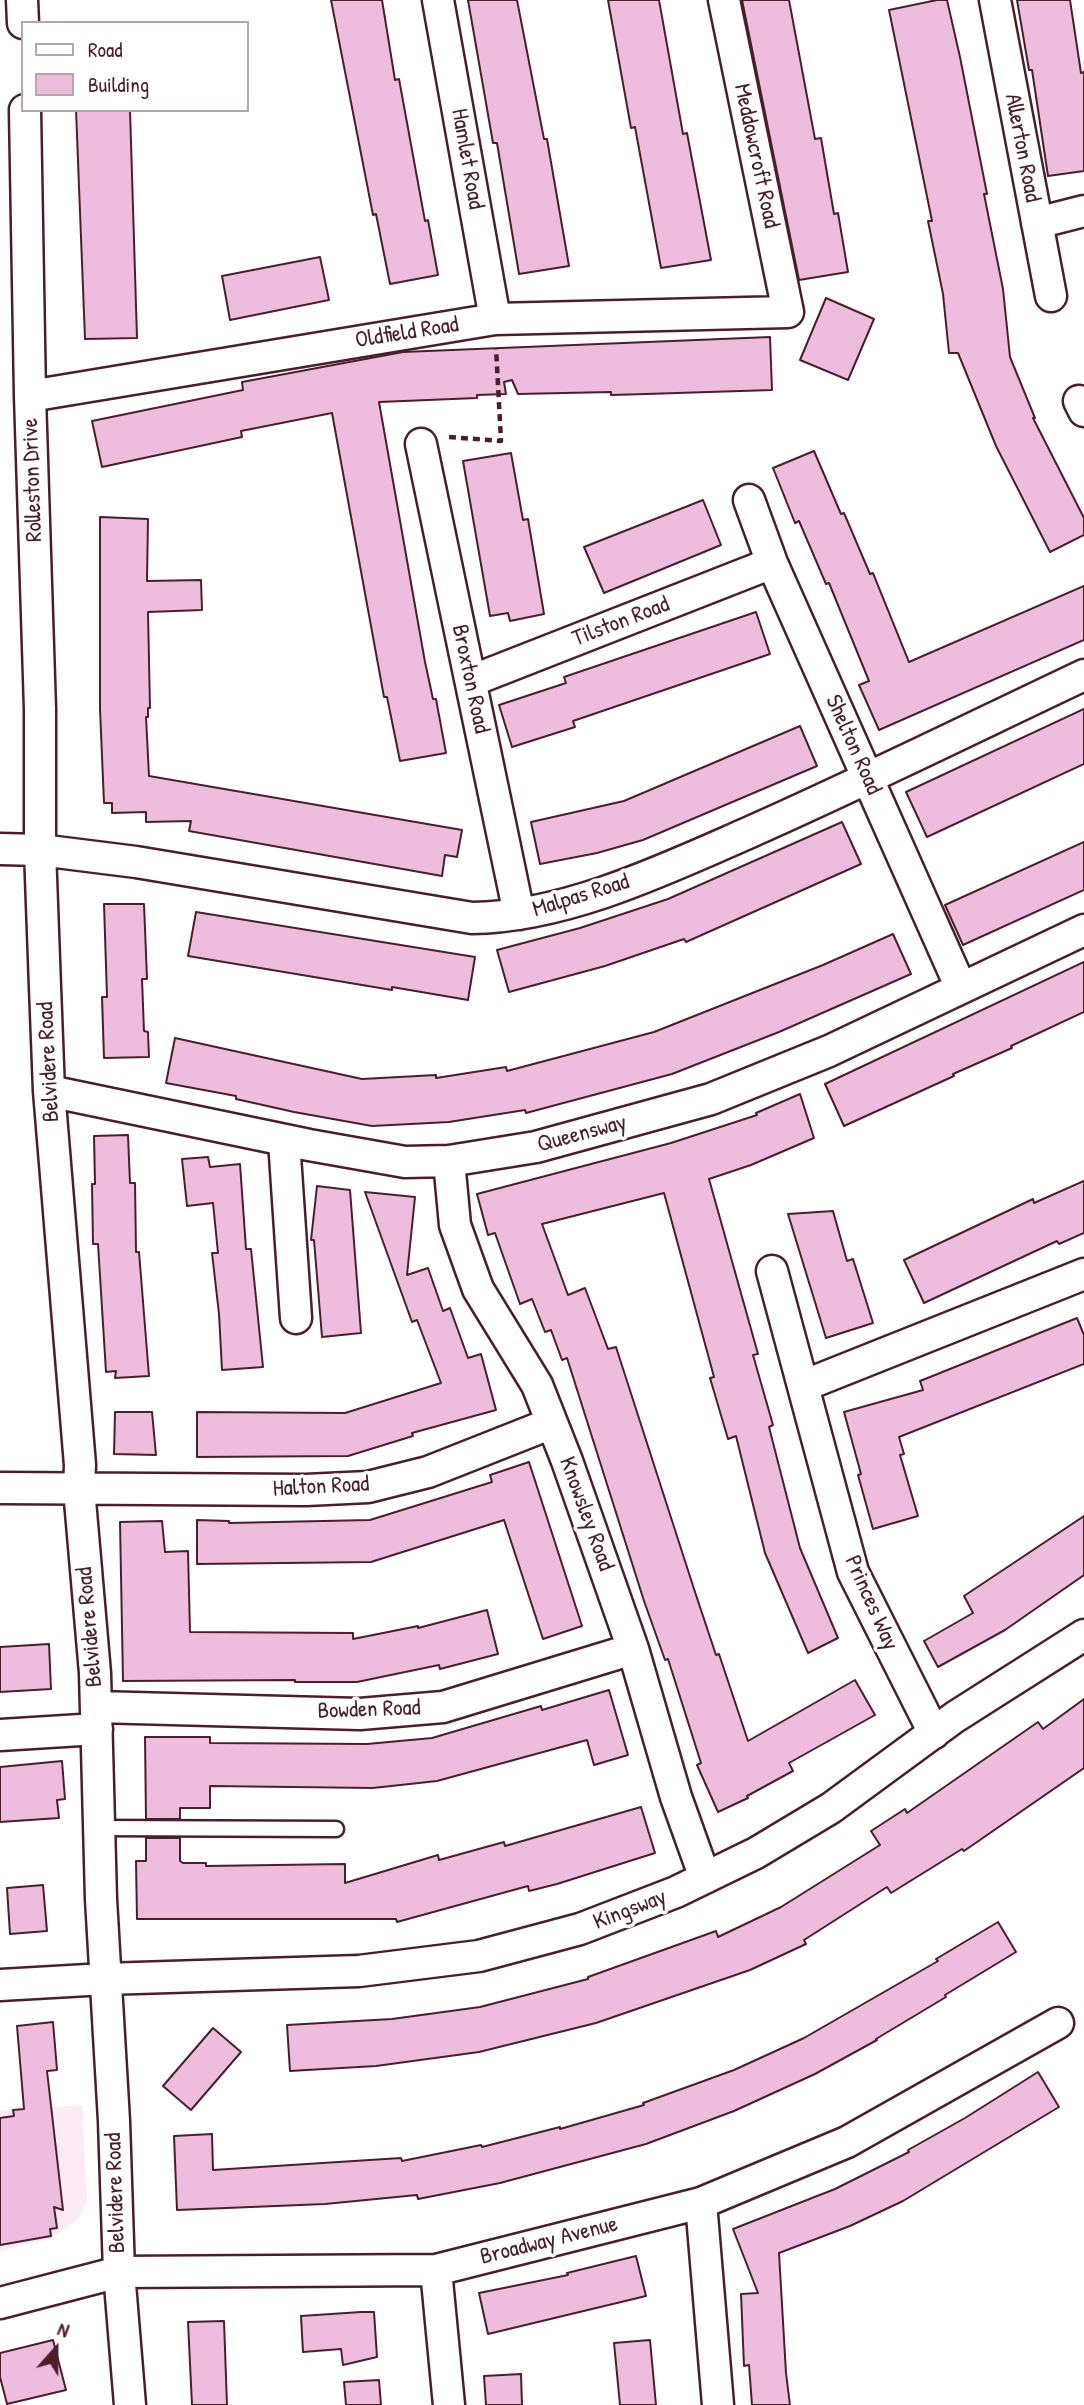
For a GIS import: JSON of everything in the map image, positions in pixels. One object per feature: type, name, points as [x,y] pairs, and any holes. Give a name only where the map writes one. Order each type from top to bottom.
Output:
[{"type":"street","points":[[22,0],[23,21]]},
{"type":"street","name":"Hamlet Road","points":[[438,0],[495,319]]},
{"type":"street","name":"Meddowcroft Road","points":[[724,0],[788,312]]},
{"type":"street","name":"Allerton Road","points":[[995,0],[1051,296]]},
{"type":"street","name":"Rolleston Drive","points":[[24,112],[40,709],[40,850]]},
{"type":"street","points":[[1037,223],[1084,211]]},
{"type":"street","name":"Oldfield Road","points":[[30,396],[495,319],[788,312]]},
{"type":"street","name":"Broxton Road","points":[[421,444],[519,914]]},
{"type":"street","name":"Shelton Road","points":[[749,500],[772,563],[961,988]]},
{"type":"street","name":"Tilston Road","points":[[471,681],[772,563]]},
{"type":"street","name":"Malpas Road","points":[[0,849],[40,850],[136,862],[471,918],[506,917],[562,905],[674,866],[1084,675]]},
{"type":"street","name":"Belvidere Road","points":[[40,850],[49,1091],[80,1465],[79,1489],[97,1718],[99,1828],[119,2272],[130,2405]]},
{"type":"street","name":"Queensway","points":[[49,1091],[284,1141],[405,1162],[449,1161],[536,1147],[711,1099],[829,1051],[1084,930]]},
{"type":"street","points":[[284,1141],[296,1318]]},
{"type":"street","name":"Knowsley Road","points":[[449,1161],[455,1225],[478,1289],[537,1385],[552,1423],[634,1649],[676,1797],[705,1878]]},
{"type":"street","name":"Princes Way","points":[[772,1271],[853,1572],[934,1733]]},
{"type":"street","points":[[803,1386],[1084,1274]]},
{"type":"street","name":"Halton Road","points":[[0,1488],[306,1490],[368,1487],[428,1472],[552,1423]]},
{"type":"street","name":"Kingsway","points":[[0,1985],[359,1971],[479,1956],[580,1930],[676,1892],[756,1853],[831,1808],[934,1733],[1077,1644]]},
{"type":"street","name":"Bowden Road","points":[[0,1735],[97,1718],[360,1714],[443,1707],[634,1649]]},
{"type":"street","name":"Broadway Avenue","points":[[0,2303],[119,2272],[436,2270],[701,2203],[847,2142],[1058,2024]]},
{"type":"street","points":[[701,2203],[718,2405]]},
{"type":"street","points":[[436,2270],[449,2405]]},
{"type":"lane","points":[[99,1828],[336,1829]]},
{"type":"path","points":[[421,444],[450,437],[500,441],[495,319]]},
{"type":"shaded area","points":[[82,2105],[87,2200],[78,2220],[52,2238],[0,2251],[0,2111]]},
{"type":"building","points":[[331,0],[382,0],[395,80],[399,79],[425,221],[428,220],[438,275],[390,284],[376,214],[373,215]]},
{"type":"building","points":[[468,0],[517,0],[544,139],[547,139],[569,266],[519,274],[497,143],[493,143]]},
{"type":"building","points":[[608,0],[659,0],[683,134],[687,133],[711,260],[661,268],[635,127],[631,128]]},
{"type":"building","points":[[742,0],[789,0],[815,139],[821,138],[834,214],[838,213],[848,272],[799,280]]},
{"type":"building","points":[[947,0],[960,57],[1003,289],[1010,357],[1033,418],[1084,518],[1084,535],[1050,552],[996,446],[958,353],[949,353],[943,294],[928,221],[932,221],[889,10]]},
{"type":"building","points":[[1017,0],[1070,0],[1081,73],[1084,72],[1084,171],[1048,176],[1032,70],[1029,70]]},
{"type":"building","points":[[76,112],[130,112],[137,338],[85,339]]},
{"type":"building","points":[[320,257],[329,300],[230,320],[222,276]]},
{"type":"building","points":[[826,298],[874,319],[848,380],[800,360]]},
{"type":"building","points":[[770,337],[772,390],[611,395],[611,392],[518,394],[512,380],[504,382],[506,394],[477,395],[477,398],[379,402],[425,662],[433,699],[436,699],[446,753],[400,761],[387,697],[384,697],[332,413],[241,431],[242,437],[102,467],[92,421],[243,390],[242,382],[403,352]]},
{"type":"building","points":[[814,451],[870,574],[873,573],[909,662],[1084,586],[1084,640],[879,730],[859,685],[869,681],[829,583],[826,584],[799,521],[795,523],[773,468]]},
{"type":"building","points":[[511,453],[523,520],[528,519],[544,614],[510,621],[508,613],[490,616],[463,461]]},
{"type":"building","points":[[703,500],[721,545],[604,593],[584,547]]},
{"type":"building","points":[[100,517],[148,519],[147,581],[201,580],[202,610],[148,612],[150,708],[146,717],[149,776],[462,830],[457,857],[445,855],[442,876],[189,831],[191,821],[146,822],[146,812],[112,813],[112,803],[104,803],[100,709]]},
{"type":"building","points":[[756,612],[770,654],[573,721],[575,727],[512,747],[499,705],[566,683],[564,677]]},
{"type":"building","points":[[1084,709],[1084,764],[927,837],[906,792]]},
{"type":"building","points":[[800,726],[817,766],[643,840],[597,853],[540,864],[531,822],[624,801]]},
{"type":"building","points":[[842,822],[861,864],[686,942],[684,939],[605,966],[509,992],[497,950],[580,928],[668,899]]},
{"type":"building","points":[[1084,842],[1084,890],[963,945],[945,905]]},
{"type":"building","points":[[104,904],[144,904],[147,979],[142,979],[144,1031],[148,1032],[149,1057],[104,1058],[102,997],[107,997]]},
{"type":"building","points":[[196,912],[475,957],[468,1000],[188,956]]},
{"type":"building","points":[[893,934],[911,974],[779,1032],[672,1074],[526,1113],[525,1110],[449,1122],[372,1126],[294,1112],[236,1099],[236,1096],[166,1083],[175,1038],[362,1079],[436,1075],[436,1078],[506,1067],[507,1071],[654,1032],[823,965]]},
{"type":"building","points":[[1084,962],[1084,1012],[844,1126],[825,1084]]},
{"type":"building","points":[[800,1094],[814,1138],[751,1165],[709,1179],[758,1354],[753,1355],[773,1425],[769,1427],[800,1548],[838,1638],[808,1653],[765,1553],[736,1436],[728,1439],[710,1378],[714,1377],[664,1193],[542,1224],[568,1295],[585,1288],[608,1349],[616,1347],[716,1655],[719,1654],[748,1741],[855,1680],[875,1715],[789,1763],[793,1771],[747,1796],[748,1798],[718,1812],[697,1765],[701,1763],[668,1659],[665,1660],[644,1601],[567,1358],[562,1360],[551,1330],[545,1332],[532,1299],[520,1304],[495,1233],[488,1235],[477,1194],[671,1143],[757,1115],[756,1113]]},
{"type":"building","points":[[128,1135],[130,1183],[135,1183],[136,1252],[139,1252],[149,1376],[115,1378],[116,1371],[106,1372],[98,1244],[93,1244],[94,1136]]},
{"type":"building","points":[[208,1157],[210,1167],[240,1164],[246,1249],[251,1249],[263,1367],[222,1370],[212,1253],[218,1253],[213,1203],[187,1206],[182,1159]]},
{"type":"building","points":[[1084,1181],[1084,1233],[1059,1244],[1057,1241],[924,1303],[904,1260],[1033,1199],[1034,1203]]},
{"type":"building","points":[[317,1186],[350,1190],[361,1333],[322,1337],[314,1240],[311,1240]]},
{"type":"building","points":[[365,1192],[415,1197],[407,1275],[428,1268],[443,1311],[450,1308],[468,1358],[481,1354],[496,1410],[412,1433],[413,1436],[348,1456],[197,1457],[197,1412],[345,1413],[441,1383],[417,1320],[412,1322]]},
{"type":"building","points":[[833,1211],[847,1261],[853,1259],[873,1323],[826,1338],[788,1214]]},
{"type":"building","points":[[1077,1318],[1084,1335],[1084,1364],[899,1437],[904,1454],[900,1455],[918,1516],[873,1529],[844,1412],[923,1390],[920,1381]]},
{"type":"building","points":[[115,1412],[152,1412],[156,1455],[114,1454]]},
{"type":"building","points":[[529,1462],[582,1626],[543,1639],[504,1520],[371,1562],[197,1564],[197,1520],[229,1523],[370,1520],[492,1482],[490,1475]]},
{"type":"building","points":[[1084,1516],[1084,1575],[1005,1630],[938,1667],[924,1641],[973,1613],[964,1596]]},
{"type":"building","points":[[162,1521],[165,1552],[188,1551],[190,1632],[353,1633],[353,1639],[418,1628],[487,1610],[498,1654],[440,1669],[439,1665],[357,1682],[123,1681],[120,1522]]},
{"type":"building","points":[[49,1644],[51,1689],[0,1692],[0,1647]]},
{"type":"building","points":[[609,1690],[628,1755],[594,1765],[587,1740],[437,1781],[373,1788],[210,1786],[210,1808],[180,1808],[180,1819],[146,1819],[145,1737],[210,1737],[210,1743],[367,1744],[432,1738],[541,1706],[542,1710]]},
{"type":"building","points":[[1084,1699],[1084,1768],[964,1851],[962,1849],[891,1893],[887,1887],[804,1940],[806,1944],[750,1970],[596,2023],[479,2052],[376,2066],[290,2071],[287,2025],[392,2019],[480,2007],[588,1979],[716,1931],[718,1937],[781,1907],[880,1845],[871,1831],[905,1809],[907,1813],[1038,1722],[1043,1729]]},
{"type":"building","points":[[62,1761],[65,1799],[57,1800],[59,1818],[0,1822],[0,1767]]},
{"type":"building","points":[[641,1807],[655,1853],[557,1884],[529,1891],[528,1886],[397,1922],[396,1919],[137,1919],[136,1861],[146,1861],[146,1838],[180,1838],[180,1861],[183,1863],[206,1863],[206,1866],[345,1864],[345,1883],[438,1855],[439,1860],[504,1842],[505,1846]]},
{"type":"building","points":[[43,1885],[47,1931],[10,1934],[7,1888]]},
{"type":"building","points":[[998,1922],[1016,1952],[945,1995],[946,1997],[877,2040],[815,2074],[734,2111],[646,2144],[500,2183],[418,2199],[417,2195],[325,2204],[177,2210],[174,2136],[212,2134],[213,2170],[401,2158],[402,2161],[481,2145],[482,2147],[560,2129],[644,2105],[643,2103],[734,2070],[804,2038],[938,1961],[936,1959]]},
{"type":"building","points":[[53,2022],[57,2070],[47,2071],[63,2210],[54,2207],[57,2228],[50,2229],[51,2236],[0,2245],[0,2118],[14,2116],[13,2110],[24,2109],[17,2026]]},
{"type":"building","points":[[213,2028],[241,2052],[191,2110],[163,2086]]},
{"type":"building","points":[[1038,2072],[1059,2107],[903,2201],[850,2226],[779,2253],[790,2405],[752,2405],[749,2365],[744,2366],[741,2294],[758,2293],[733,2229],[835,2189],[909,2152],[908,2150]]},
{"type":"building","points":[[636,2256],[646,2296],[488,2334],[479,2293],[568,2275],[567,2273]]},
{"type":"building","points":[[374,2312],[377,2357],[343,2365],[341,2349],[303,2352],[301,2316]]},
{"type":"building","points":[[224,2321],[227,2405],[192,2405],[188,2322]]},
{"type":"building","points":[[53,2340],[66,2390],[7,2404],[0,2377],[0,2353]]},
{"type":"building","points":[[650,2340],[656,2405],[620,2405],[614,2343]]},
{"type":"building","points":[[521,2374],[522,2405],[486,2405],[484,2376]]},
{"type":"building","points":[[379,2380],[381,2405],[346,2405],[344,2382]]}]
